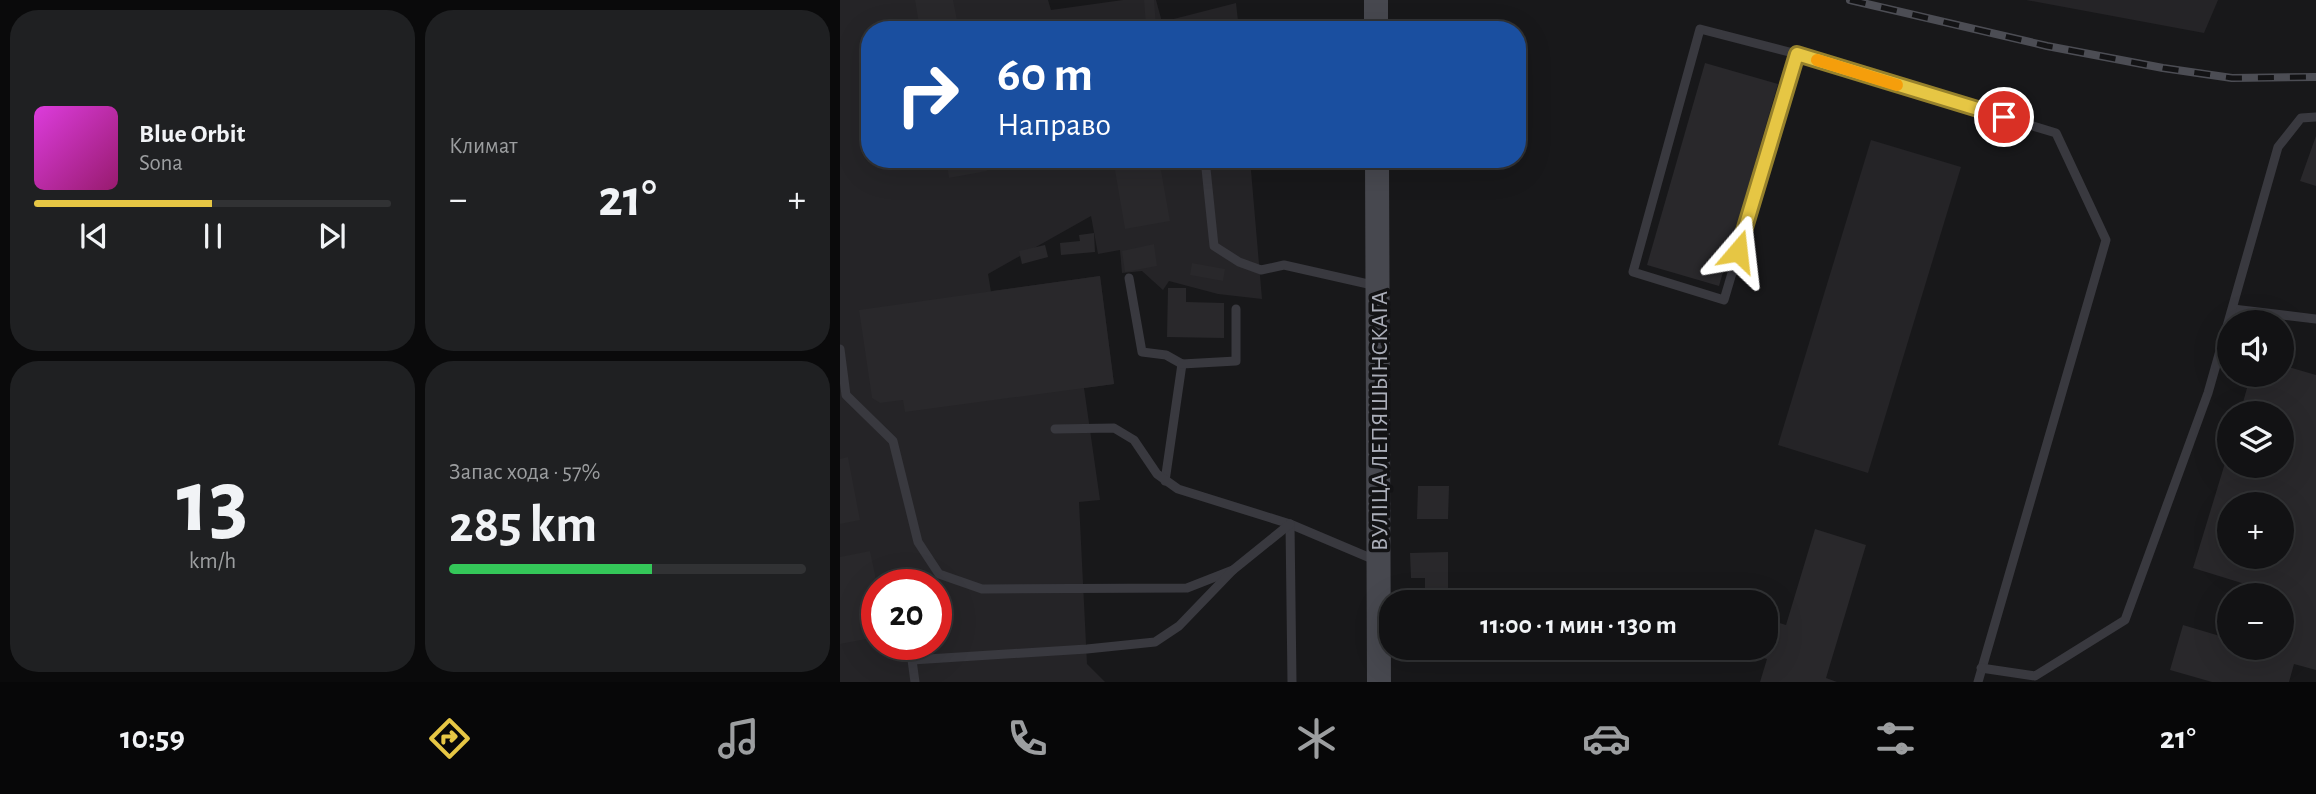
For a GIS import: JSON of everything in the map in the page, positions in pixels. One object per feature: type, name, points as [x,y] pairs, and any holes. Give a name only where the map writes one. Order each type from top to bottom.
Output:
[{"type":"main road","points":[[1376,0],[1376,21]]},
{"type":"main road","name":"ВУЛІЦА ЛЕПЯШЫНСКАГА","points":[[1377,168],[1379,682]]},
{"type":"lane","points":[[1797,54],[1724,300],[1633,272],[1700,29],[1797,54],[2056,133],[2106,240],[1978,682]]},
{"type":"lane","points":[[1981,668],[2035,676],[2125,620],[2208,393],[2277,147],[2301,118],[2316,117]]},
{"type":"lane","points":[[1206,168],[1214,246],[1240,262],[1261,270],[1284,265],[1378,286]]},
{"type":"lane","points":[[1129,278],[1142,352],[1166,355],[1182,364],[1236,361],[1236,309]]},
{"type":"lane","points":[[2233,309],[2316,320]]},
{"type":"lane","points":[[840,349],[846,396],[893,441],[918,542],[939,574],[982,589],[1187,588],[1233,570]]},
{"type":"lane","points":[[1165,481],[1182,364]]},
{"type":"lane","points":[[1055,429],[1114,428],[1134,440],[1157,474],[1178,489],[1290,524],[1380,562]]},
{"type":"lane","points":[[915,682],[912,660],[1155,642],[1180,626],[1233,570],[1290,524]]},
{"type":"lane","points":[[1290,524],[1292,682]]},
{"type":"shaded area","points":[[840,0],[1048,0],[1051,10],[1123,0],[1156,0],[1162,21],[861,21],[861,168],[1251,168],[1262,299],[1218,294],[1169,281],[1163,290],[1142,271],[1122,273],[1120,250],[1098,254],[1091,216],[988,274],[995,316],[992,291],[1100,276],[1114,384],[1084,388],[1100,500],[1079,502],[1087,664],[1105,682],[840,682]]},
{"type":"shaded area","points":[[2026,0],[2218,0],[2204,33]]},
{"type":"shaded area","points":[[1236,3],[1238,21],[1166,21]]},
{"type":"shaded area","points":[[1871,140],[1961,167],[1868,473],[1778,445]]},
{"type":"building","points":[[915,0],[953,0],[957,21],[918,21]]},
{"type":"building","points":[[1144,0],[1154,0],[1156,21],[1146,21]]},
{"type":"building","points":[[1705,63],[1778,84],[1719,286],[1647,265]]},
{"type":"building","points":[[2316,136],[2316,186],[2300,181]]},
{"type":"building","points":[[947,168],[986,168],[987,171],[949,178]]},
{"type":"building","points":[[1115,168],[1161,168],[1170,221],[1125,229]]},
{"type":"building","points":[[1094,233],[1095,252],[1061,255],[1060,243],[1080,241],[1079,235]]},
{"type":"building","points":[[1154,244],[1157,266],[1125,272],[1122,251]]},
{"type":"building","points":[[1045,245],[1048,257],[1022,264],[1019,251]]},
{"type":"building","points":[[1192,263],[1225,269],[1223,281],[1190,275]]},
{"type":"building","points":[[1100,276],[1114,384],[905,412],[903,400],[880,403],[872,398],[859,310]]},
{"type":"building","points":[[1168,288],[1186,288],[1186,302],[1224,303],[1224,338],[1167,337]]},
{"type":"building","points":[[2294,369],[2316,375],[2316,670],[2294,664],[2289,682],[2212,682],[2170,670],[2183,625],[2217,635],[2217,660],[2294,660],[2294,583],[2242,583],[2193,568],[2220,478],[2294,478],[2294,401],[2243,401],[2247,387],[2294,387]]},
{"type":"building","points":[[848,457],[860,520],[840,524],[840,459]]},
{"type":"building","points":[[1418,486],[1449,486],[1448,519],[1417,519]]},
{"type":"building","points":[[1815,529],[1866,545],[1826,678],[1837,682],[1760,682],[1767,660],[1778,660],[1778,623],[1786,625]]},
{"type":"building","points":[[870,551],[874,569],[861,569],[861,640],[840,644],[840,557]]},
{"type":"building","points":[[1448,552],[1448,590],[1425,590],[1425,578],[1411,578],[1410,553]]},
{"type":"railway","points":[[1850,0],[2047,46],[2163,68],[2232,78],[2316,77]]},
{"type":"slow traffic","points":[[1817,60],[1897,85]]},
{"type":"route","points":[[1738,251],[1797,54],[2004,117]]}]
